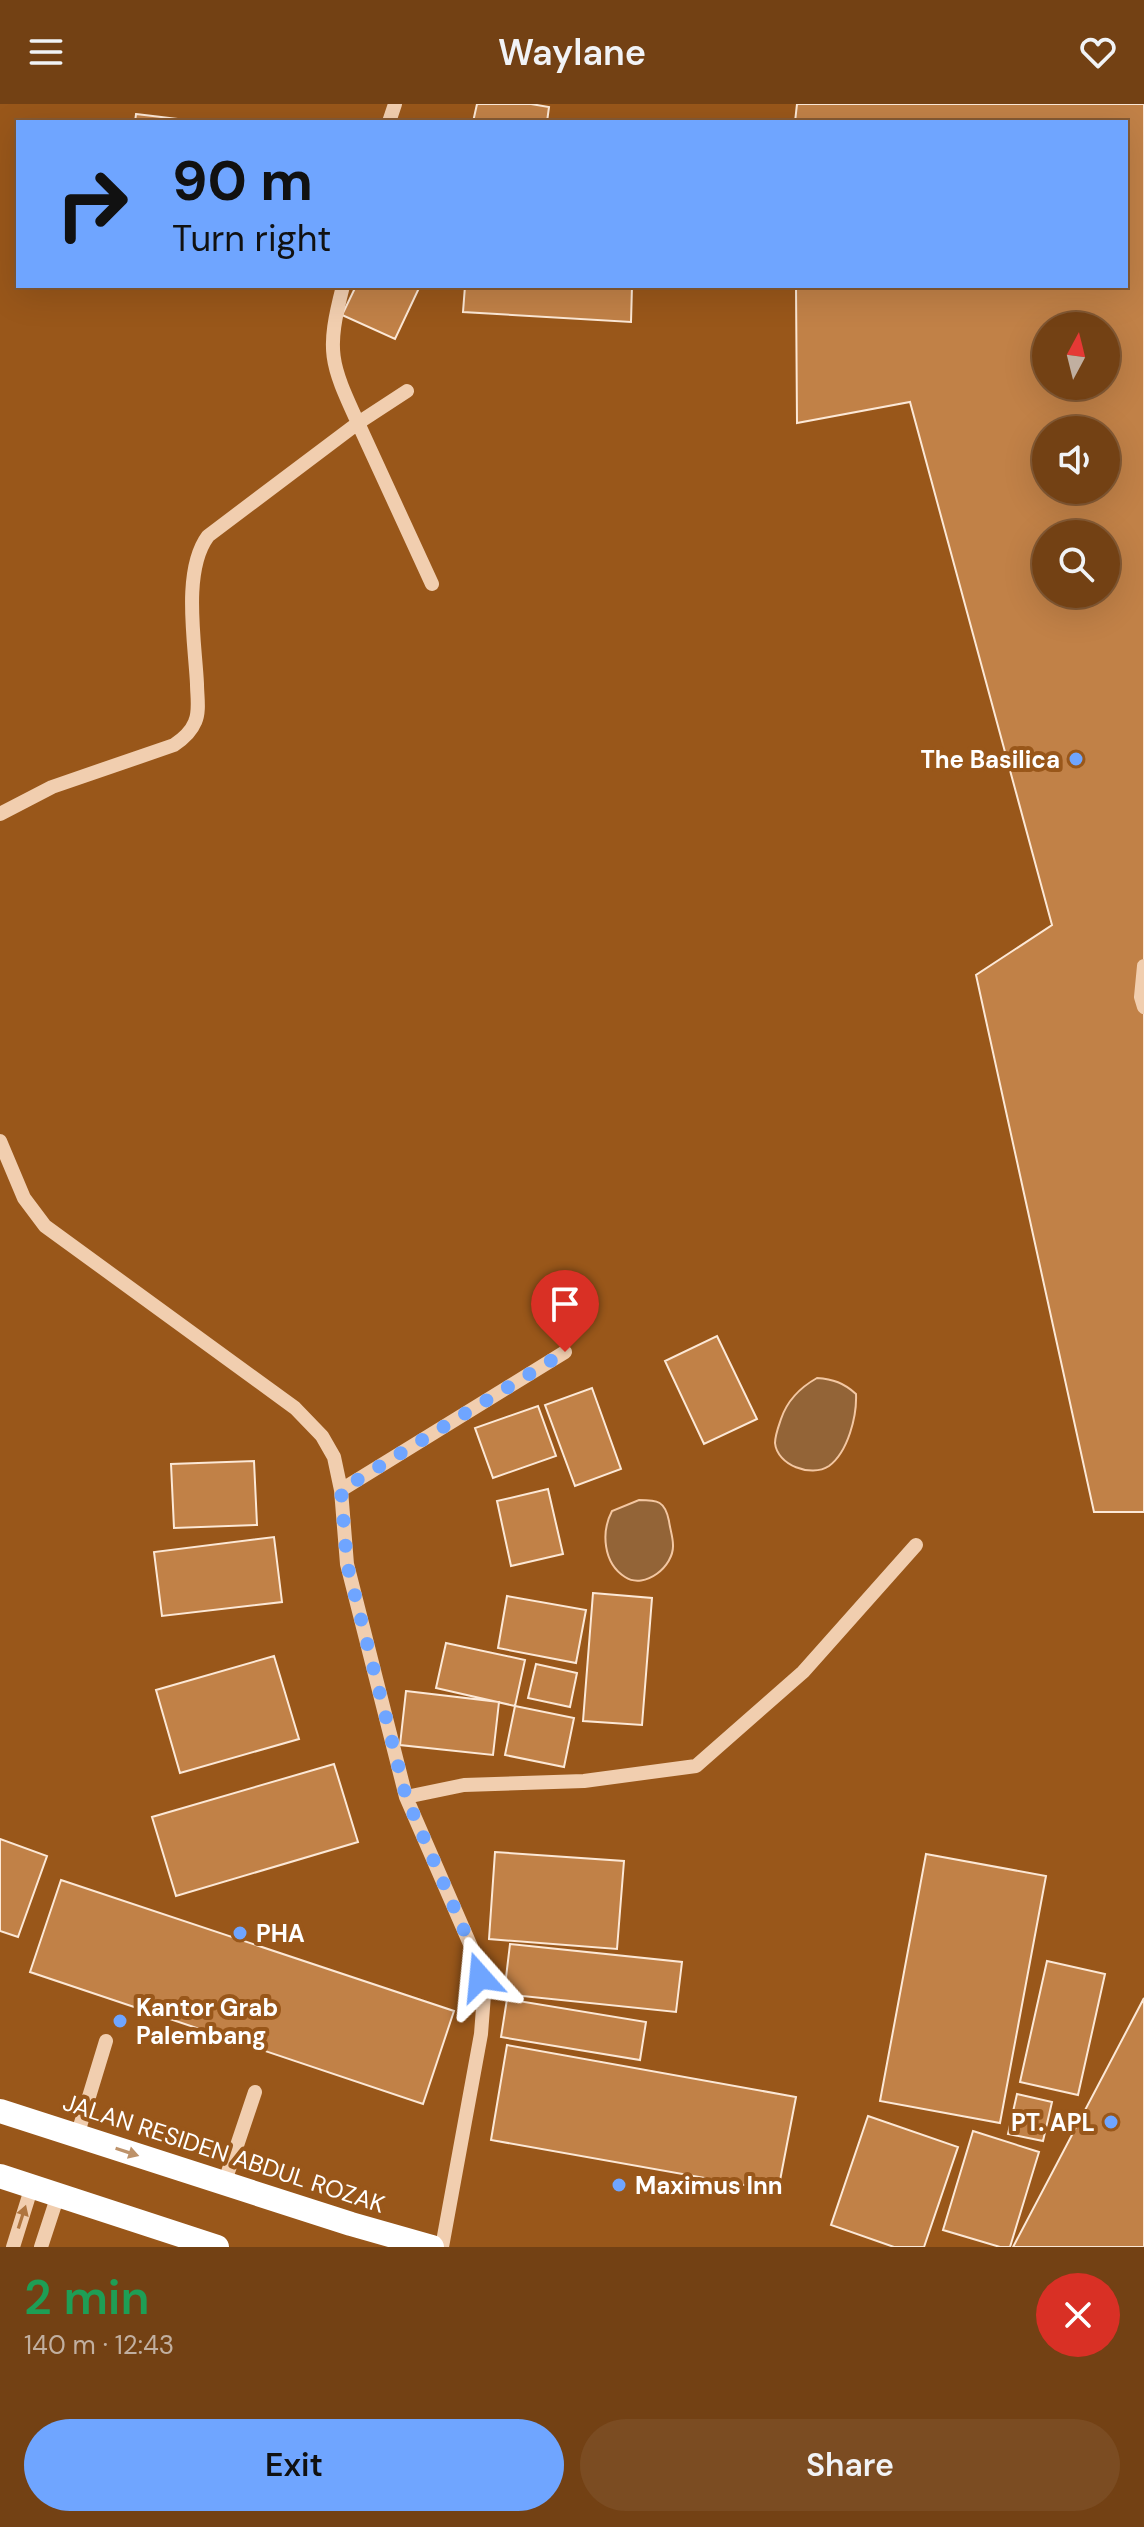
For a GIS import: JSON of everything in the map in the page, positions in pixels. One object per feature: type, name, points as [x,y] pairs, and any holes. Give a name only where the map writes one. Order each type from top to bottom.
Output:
[{"type":"highway","name":"JALAN RESIDEN ABDUL ROZAK","points":[[0,2111],[432,2247]]},
{"type":"highway","points":[[0,2176],[217,2247]]},
{"type":"street","points":[[342,288],[333,324],[336,375],[432,584]]},
{"type":"street","points":[[0,814],[52,787],[157,753],[184,739],[195,724],[197,714],[193,586],[202,545],[208,536],[358,423],[407,391]]},
{"type":"street","points":[[1143,1000],[1144,966]]},
{"type":"street","points":[[0,1141],[24,1198],[45,1226],[295,1408],[322,1436],[334,1457],[341,1490],[347,1564],[406,1797],[476,1958],[484,1995],[481,2034],[442,2247]]},
{"type":"street","points":[[341,1490],[565,1352]]},
{"type":"street","points":[[406,1797],[464,1785],[584,1781],[696,1766],[803,1672],[916,1545]]},
{"type":"street","points":[[77,2136],[106,2041]]},
{"type":"street","points":[[224,2184],[255,2092]]},
{"type":"street","points":[[13,2247],[32,2186]]},
{"type":"street","points":[[41,2247],[58,2195]]},
{"type":"shaded area","points":[[817,1378],[838,1382],[856,1394],[850,1433],[841,1452],[829,1466],[813,1471],[788,1463],[777,1451],[775,1440],[791,1400]]},
{"type":"shaded area","points":[[639,1500],[656,1501],[663,1506],[673,1545],[664,1568],[649,1578],[633,1580],[625,1577],[612,1564],[605,1537],[612,1511]]},
{"type":"building","points":[[477,104],[549,107],[547,120],[473,120]]},
{"type":"building","name":"The Basilica","points":[[797,104],[1144,104],[1144,1512],[1094,1512],[976,975],[1052,925],[910,402],[797,423],[796,288],[1128,288],[1128,120],[795,120]]},
{"type":"building","points":[[136,114],[186,120],[135,120]]},
{"type":"building","points":[[355,288],[419,288],[395,339],[342,315]]},
{"type":"building","points":[[465,288],[632,288],[631,322],[463,312]]},
{"type":"building","points":[[717,1336],[757,1419],[704,1444],[665,1361]]},
{"type":"building","points":[[592,1388],[621,1469],[575,1486],[545,1405]]},
{"type":"building","points":[[538,1406],[556,1456],[493,1478],[475,1428]]},
{"type":"building","points":[[254,1461],[257,1525],[174,1528],[171,1464]]},
{"type":"building","points":[[548,1489],[563,1554],[511,1566],[497,1501]]},
{"type":"building","points":[[274,1537],[282,1602],[162,1616],[154,1552]]},
{"type":"building","points":[[593,1593],[652,1598],[642,1725],[583,1721]]},
{"type":"building","points":[[507,1596],[586,1610],[576,1663],[498,1648]]},
{"type":"building","points":[[446,1643],[525,1660],[515,1706],[436,1688]]},
{"type":"building","points":[[274,1656],[299,1739],[180,1773],[156,1690]]},
{"type":"building","points":[[536,1664],[577,1673],[570,1707],[528,1698]]},
{"type":"building","points":[[406,1691],[499,1702],[493,1755],[400,1745]]},
{"type":"building","points":[[515,1706],[574,1718],[564,1767],[505,1755]]},
{"type":"building","points":[[334,1764],[358,1842],[176,1896],[152,1817]]},
{"type":"building","points":[[0,1839],[47,1856],[18,1937],[0,1931]]},
{"type":"building","points":[[495,1852],[624,1861],[617,1949],[489,1939]]},
{"type":"building","points":[[926,1854],[1046,1876],[1000,2123],[880,2101]]},
{"type":"building","points":[[61,1880],[454,2011],[423,2104],[30,1972]]},
{"type":"building","points":[[510,1944],[682,1962],[676,2012],[504,1994]]},
{"type":"building","points":[[1047,1961],[1105,1974],[1078,2095],[1020,2082]]},
{"type":"building","name":"PT. APL","points":[[1144,1998],[1144,2247],[1013,2247]]},
{"type":"building","points":[[507,1999],[646,2022],[640,2060],[501,2037]]},
{"type":"building","points":[[507,2045],[796,2097],[778,2191],[491,2140]]},
{"type":"building","points":[[1017,2094],[1052,2102],[1043,2141],[1008,2134]]},
{"type":"building","points":[[868,2116],[958,2147],[924,2247],[894,2247],[831,2225]]},
{"type":"building","points":[[973,2131],[1039,2152],[1010,2247],[1000,2247],[943,2230]]},
{"type":"place","name":"The Basilica","points":[[1076,759]]},
{"type":"place","name":"PHA","points":[[240,1933]]},
{"type":"place","name":"Kantor Grab Palembang","points":[[120,2021]]},
{"type":"place","name":"PT. APL","points":[[1111,2122]]},
{"type":"place","name":"Maximus Inn","points":[[619,2185]]},
{"type":"route","points":[[480,1977],[476,1958],[406,1797],[347,1564],[341,1490],[565,1352]]}]
